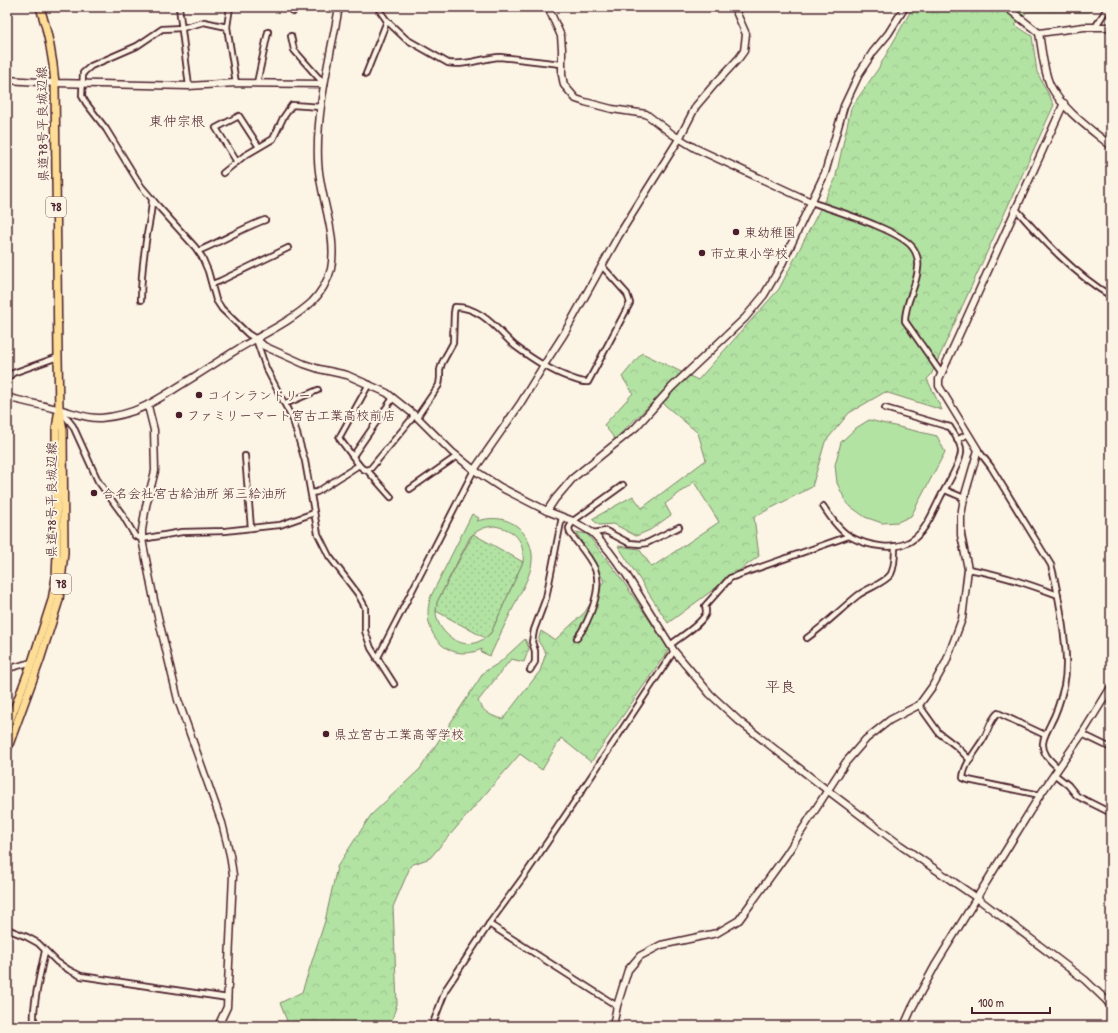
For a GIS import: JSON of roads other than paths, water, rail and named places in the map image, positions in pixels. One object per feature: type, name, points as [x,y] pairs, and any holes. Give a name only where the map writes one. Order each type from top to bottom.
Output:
[{"type":"main road","name":"県道78号平良城辺線","points":[[7,728],[32,662],[52,600],[56,577],[56,430],[59,409],[55,83],[50,42],[40,7]]},
{"type":"main road","name":"県道78号平良城辺線","points":[[7,750],[9,738],[40,660],[59,600],[64,553],[63,430],[59,409]]},
{"type":"street","points":[[180,7],[189,86]]},
{"type":"street","points":[[230,7],[227,27],[236,83]]},
{"type":"street","points":[[7,397],[82,416],[100,418],[124,414],[148,406],[286,321],[311,302],[324,285],[331,268],[332,248],[320,183],[318,135],[324,84],[339,7]]},
{"type":"street","points":[[377,7],[387,21],[406,39],[448,63],[462,64],[490,57],[500,57],[562,64]]},
{"type":"street","points":[[548,7],[560,36],[564,85],[576,99],[612,109],[646,114],[679,139],[714,158],[811,202],[881,228],[907,241],[917,254],[918,271],[905,312],[905,321],[940,373]]},
{"type":"street","points":[[377,659],[474,470],[520,404],[581,305],[619,235],[679,139],[696,106],[744,51],[746,34],[734,7]]},
{"type":"street","points":[[547,511],[555,499],[574,478],[636,427],[672,387],[728,335],[755,307],[781,266],[825,173],[844,106],[851,91],[867,62],[888,34],[905,7]]},
{"type":"street","points":[[1006,7],[1039,33],[1045,68],[1050,85],[1078,118],[1111,146]]},
{"type":"street","points":[[1096,26],[1108,7]]},
{"type":"street","points":[[366,74],[387,21]]},
{"type":"street","points":[[227,27],[204,22],[182,28],[162,30],[137,46],[91,66],[83,73],[82,83],[82,96],[106,129],[135,177],[152,199],[198,251],[208,271],[216,300],[222,308],[248,334],[264,346],[304,364],[347,375],[369,384],[393,398],[416,416],[457,456],[474,470],[500,487],[593,533],[626,574],[674,651],[710,694],[739,721],[900,845],[977,898],[1085,980],[1111,1006]]},
{"type":"street","points":[[1039,33],[1084,27],[1111,27]]},
{"type":"street","points":[[257,83],[268,32]]},
{"type":"street","points":[[291,36],[294,50],[324,84]]},
{"type":"street","points":[[7,80],[55,83],[189,86],[236,83],[324,84]]},
{"type":"street","points":[[1058,768],[1045,754],[1043,744],[1045,735],[1052,723],[1058,706],[1066,671],[1065,641],[1055,577],[1051,565],[939,386],[939,379],[940,373],[1064,103]]},
{"type":"street","points":[[223,173],[244,156],[273,139],[283,118],[292,105],[321,107]]},
{"type":"street","points":[[237,162],[216,128],[239,116],[259,148]]},
{"type":"street","points":[[141,300],[142,268],[152,212],[152,199]]},
{"type":"street","points":[[1015,208],[1065,260],[1111,296]]},
{"type":"street","points":[[198,251],[242,229],[265,220]]},
{"type":"street","points":[[212,284],[220,282],[288,248]]},
{"type":"street","points":[[367,470],[371,468],[416,416],[439,385],[442,363],[453,343],[454,309],[456,307],[463,307],[481,315],[515,345],[557,373],[588,382],[630,303],[627,294],[602,266]]},
{"type":"street","points":[[256,339],[266,368],[293,420],[301,447],[318,534],[329,556],[358,594],[365,607],[365,631],[371,648],[394,684]]},
{"type":"street","points":[[7,379],[13,373],[58,357]]},
{"type":"street","points":[[369,384],[339,438],[359,465],[367,470],[391,497]]},
{"type":"street","points":[[286,404],[318,390]]},
{"type":"street","points":[[353,456],[393,398]]},
{"type":"street","points":[[148,406],[154,430],[154,471],[146,506],[142,539],[154,600],[178,700],[222,823],[233,874],[228,998],[227,1008],[218,1026]]},
{"type":"street","points":[[823,506],[830,518],[848,536],[877,546],[896,546],[909,542],[919,534],[945,490],[962,453],[950,428],[885,408]]},
{"type":"street","points":[[59,409],[73,426],[98,481],[122,514],[135,536],[142,539],[182,532],[225,531],[280,525],[314,513]]},
{"type":"street","points":[[957,440],[968,434]]},
{"type":"street","points":[[613,1026],[617,1006],[628,970],[640,956],[661,945],[717,933],[739,920],[786,855],[846,762],[866,739],[890,720],[919,705],[932,687],[946,662],[962,619],[968,569],[961,535],[961,516],[964,498],[978,450]]},
{"type":"street","points":[[245,456],[251,528]]},
{"type":"street","points":[[410,489],[457,456]]},
{"type":"street","points":[[311,493],[318,492],[359,465]]},
{"type":"street","points":[[577,638],[584,629],[591,613],[598,585],[594,567],[570,533],[569,528],[573,522],[623,485]]},
{"type":"street","points":[[945,490],[964,498]]},
{"type":"street","points":[[530,670],[535,662],[535,651],[532,642],[534,630],[546,598],[562,517]]},
{"type":"street","points":[[593,533],[606,531],[628,543],[640,544],[647,543],[679,527]]},
{"type":"street","points":[[670,645],[697,624],[705,615],[705,606],[730,578],[848,536]]},
{"type":"street","points":[[807,638],[858,596],[888,577],[892,572],[896,546]]},
{"type":"street","points":[[968,569],[1029,584],[1058,594]]},
{"type":"street","points":[[432,1026],[446,989],[489,924],[540,853],[674,651]]},
{"type":"street","points":[[7,669],[40,660]]},
{"type":"street","points":[[904,1026],[930,974],[1040,795],[1082,734],[1111,687]]},
{"type":"street","points":[[919,705],[940,733],[970,760]]},
{"type":"street","points":[[1040,795],[963,778],[970,760],[985,736],[994,717],[998,713],[1045,735]]},
{"type":"street","points":[[1082,734],[1111,748]]},
{"type":"street","points":[[1054,774],[1068,785],[1077,796],[1111,813]]},
{"type":"street","points":[[489,924],[617,1006]]},
{"type":"street","points":[[7,929],[38,943],[63,966],[81,976],[228,998]]},
{"type":"street","points":[[35,1026],[34,1016],[38,983],[45,951]]},
{"type":"place","name":"東幼稚園","points":[[736,232]]},
{"type":"place","name":"市立東小学校","points":[[702,253]]},
{"type":"place","name":"コインランドリー","points":[[199,395]]},
{"type":"place","name":"ファミリーマート宮古工業高校前店","points":[[179,415]]},
{"type":"place","name":"合名会社宮古給油所 第三給油所","points":[[94,493]]},
{"type":"place","name":"県立宮古工業高等学校","points":[[326,734]]},
{"type":"district","name":"東仲宗根","points":[[177,121]]},
{"type":"district","name":"平良","points":[[780,687]]}]
